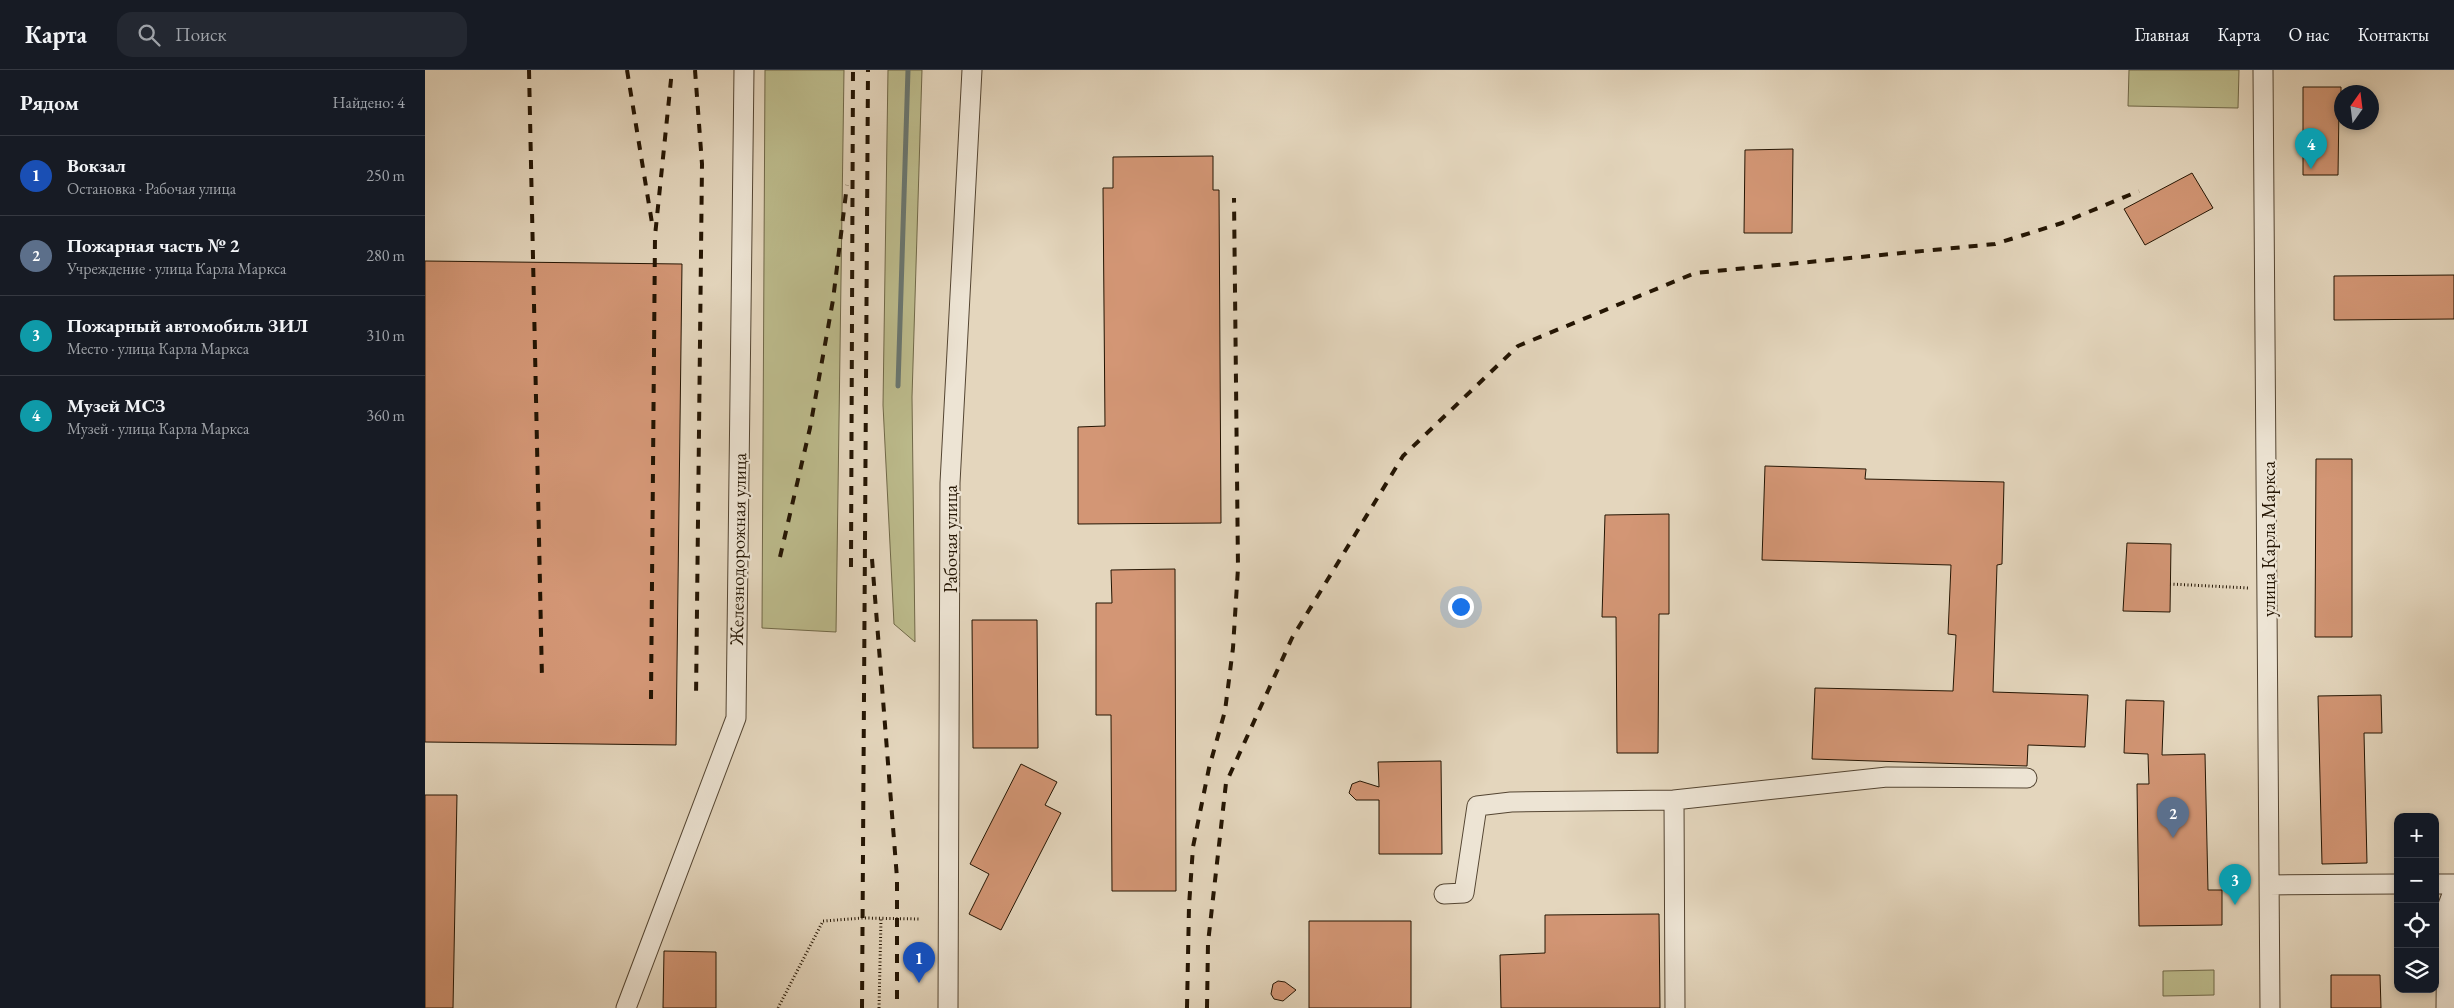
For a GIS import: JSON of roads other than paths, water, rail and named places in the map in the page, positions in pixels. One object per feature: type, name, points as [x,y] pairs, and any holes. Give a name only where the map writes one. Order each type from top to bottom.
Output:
[{"type":"street","name":"Железнодорожная улица","points":[[626,1008],[737,718],[744,70]]},
{"type":"street","name":"Рабочая улица","points":[[948,1008],[950,482],[972,70]]},
{"type":"street","name":"улица Карла Маркса","points":[[2263,70],[2270,1008]]},
{"type":"street","points":[[1444,894],[1464,893],[1477,806],[1511,802],[1674,800],[1887,777],[2027,778]]},
{"type":"street","points":[[1674,800],[1675,1008]]},
{"type":"street","points":[[2269,885],[2394,884]]},
{"type":"street","points":[[2439,884],[2454,884]]},
{"type":"street","points":[[2446,1008],[2450,944],[2447,908],[2454,889]]},
{"type":"waterway","points":[[898,386],[908,70]]},
{"type":"railway","points":[[529,70],[542,679]]},
{"type":"railway","points":[[627,70],[652,223]]},
{"type":"railway","points":[[651,699],[655,236],[672,70]]},
{"type":"railway","points":[[695,70],[702,164],[696,699]]},
{"type":"railway","points":[[851,567],[853,70]]},
{"type":"railway","points":[[862,1008],[868,70]]},
{"type":"railway","points":[[780,557],[810,428],[833,300],[847,185]]},
{"type":"railway","points":[[1207,1008],[1208,943],[1226,783],[1292,638],[1403,456],[1518,346],[1695,273],[1995,244],[2062,223],[2139,191]]},
{"type":"railway","points":[[1187,1008],[1189,906],[1193,847],[1209,768],[1225,711],[1233,648],[1238,568],[1234,198]]},
{"type":"railway","points":[[872,559],[897,878],[897,1008]]},
{"type":"place","name":"Музей МСЗ","points":[[2311,169]]},
{"type":"place","name":"Пожарная часть № 2","points":[[2173,838]]},
{"type":"place","name":"Пожарный автомобиль ЗИЛ","points":[[2235,905]]},
{"type":"place","name":"Вокзал","points":[[919,983]]}]
